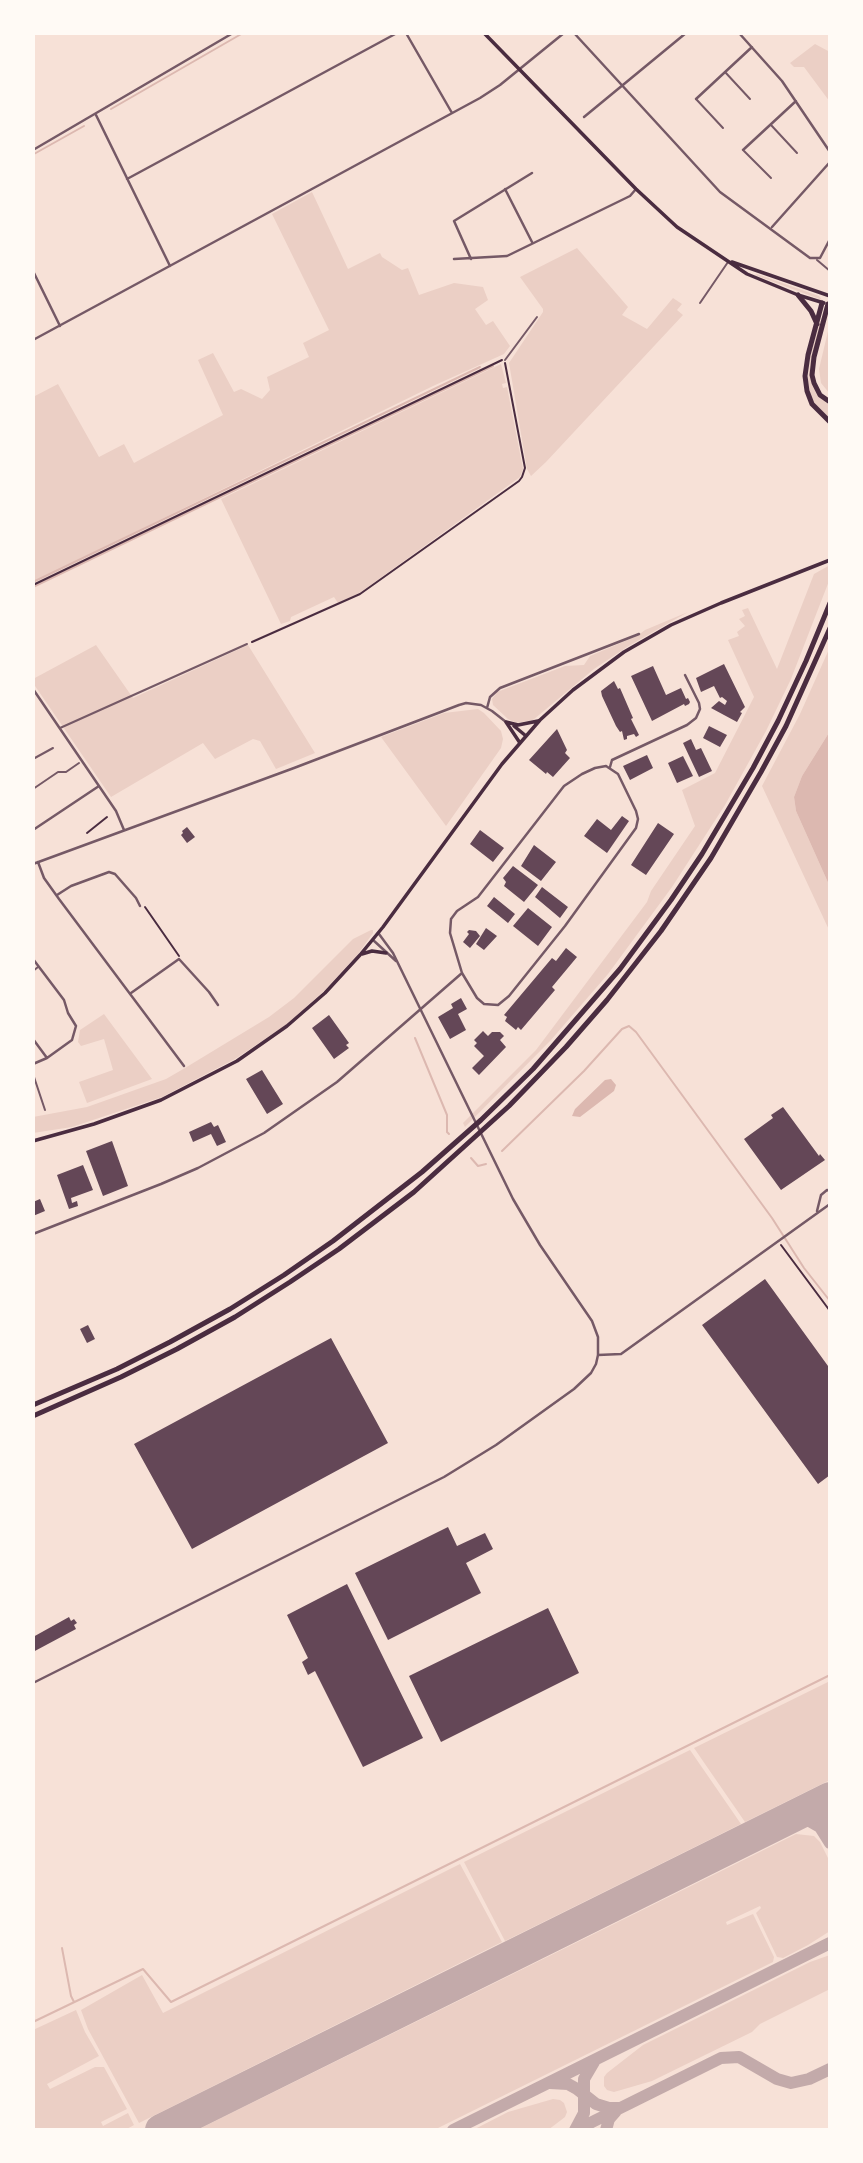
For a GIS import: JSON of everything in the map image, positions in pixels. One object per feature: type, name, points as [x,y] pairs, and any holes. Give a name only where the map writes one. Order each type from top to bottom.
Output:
[{"type":"highway","points":[[798,295],[811,311],[817,324]]},
{"type":"highway","points":[[826,304],[827,319],[814,357],[812,375],[820,395],[830,402]]},
{"type":"highway","points":[[826,304],[817,324],[805,376],[812,404],[830,422]]},
{"type":"highway","points":[[33,1405],[150,1353],[230,1309],[284,1275],[371,1213],[422,1172],[533,1069],[620,969],[702,854],[778,720],[830,603]]},
{"type":"highway","points":[[33,1416],[177,1349],[290,1282],[396,1206],[509,1106],[566,1047],[614,991],[698,877],[768,761],[830,628]]},
{"type":"main road","points":[[484,33],[636,189],[677,227],[729,262],[747,274],[826,304],[828,295],[729,262]]},
{"type":"main road","points":[[33,1141],[94,1124],[162,1100],[237,1060],[287,1026],[325,993],[379,933],[470,806],[526,736],[594,673],[647,638],[712,606],[830,560]]},
{"type":"main road","points":[[509,723],[518,725],[541,720]]},
{"type":"main road","points":[[509,723],[526,736]]},
{"type":"main road","points":[[509,723],[520,743]]},
{"type":"main road","points":[[360,955],[372,951],[386,953]]},
{"type":"street","points":[[33,150],[233,33]]},
{"type":"street","points":[[127,179],[397,33]]},
{"type":"street","points":[[406,33],[452,113]]},
{"type":"street","points":[[33,340],[480,98],[564,33]]},
{"type":"street","points":[[574,33],[720,192],[810,258],[817,259],[822,255],[830,239]]},
{"type":"street","points":[[584,117],[686,33]]},
{"type":"street","points":[[739,33],[782,80],[830,152]]},
{"type":"street","points":[[696,99],[752,47]]},
{"type":"street","points":[[743,150],[796,101]]},
{"type":"street","points":[[96,114],[170,266]]},
{"type":"street","points":[[771,228],[830,162]]},
{"type":"street","points":[[471,259],[454,221],[532,173]]},
{"type":"street","points":[[505,189],[533,244]]},
{"type":"street","points":[[454,259],[503,257],[630,196],[636,189]]},
{"type":"street","points":[[33,271],[60,326]]},
{"type":"street","points":[[486,708],[490,697],[500,688],[639,634]]},
{"type":"street","points":[[610,767],[612,760],[687,725],[696,718],[700,709],[699,703],[685,675]]},
{"type":"street","points":[[33,689],[99,786],[124,830]]},
{"type":"street","points":[[184,1066],[35,863],[459,705],[473,703],[509,723]]},
{"type":"street","points":[[610,767],[618,774],[636,811],[637,824],[614,861],[509,996],[498,1005],[491,1006],[481,1001],[462,973],[450,928],[453,915],[478,897],[564,786],[575,777],[595,768],[610,767]]},
{"type":"street","points":[[33,830],[99,786]]},
{"type":"street","points":[[57,895],[71,886],[109,872],[115,874],[140,906]]},
{"type":"street","points":[[33,1683],[444,1477],[496,1445],[574,1389],[591,1373],[598,1355],[598,1338],[592,1321],[540,1245],[513,1199],[393,953],[379,933]]},
{"type":"street","points":[[373,940],[396,961]]},
{"type":"street","points":[[33,959],[64,1000],[76,1026],[72,1040],[47,1058],[33,1064]]},
{"type":"street","points":[[131,993],[180,959],[218,1005]]},
{"type":"street","points":[[33,1234],[198,1168],[264,1133],[337,1082],[462,973]]},
{"type":"street","points":[[33,1039],[47,1058]]},
{"type":"street","points":[[816,1214],[821,1195],[830,1191]]},
{"type":"street","points":[[598,1355],[621,1354],[830,1204]]},
{"type":"lane","points":[[725,71],[750,99]]},
{"type":"lane","points":[[696,99],[723,128]]},
{"type":"lane","points":[[771,125],[797,153]]},
{"type":"lane","points":[[743,150],[771,178]]},
{"type":"lane","points":[[817,259],[830,271]]},
{"type":"lane","points":[[700,303],[729,262]]},
{"type":"lane","points":[[505,360],[537,317]]},
{"type":"lane","points":[[60,728],[247,644]]},
{"type":"lane","points":[[33,760],[53,748]]},
{"type":"lane","points":[[33,789],[58,772],[66,772],[79,763]]},
{"type":"lane","points":[[33,971],[39,967]]},
{"type":"lane","points":[[33,1074],[44,1110]]},
{"type":"path","points":[[33,585],[498,361],[505,360],[525,468],[519,481],[360,594],[247,644]]},
{"type":"path","points":[[86,833],[107,817]]},
{"type":"path","points":[[140,906],[147,907],[179,953],[180,959]]},
{"type":"path","points":[[779,1240],[830,1311]]},
{"type":"shaded area","points":[[815,44],[830,52],[830,102],[804,67],[794,67],[790,63]]},
{"type":"shaded area","points":[[312,192],[348,269],[380,253],[402,270],[408,268],[419,295],[454,283],[483,287],[488,300],[475,309],[486,325],[493,321],[510,346],[504,354],[433,386],[33,582],[33,397],[58,384],[99,457],[124,444],[134,463],[223,415],[198,360],[213,353],[234,392],[241,389],[262,399],[270,390],[267,377],[309,357],[303,343],[329,330],[272,214]]},
{"type":"shaded area","points":[[577,248],[628,307],[622,315],[647,329],[673,298],[682,304],[677,310],[683,315],[531,476],[527,469],[509,363],[543,309],[520,277]]},
{"type":"shaded area","points":[[755,275],[819,296],[822,300]]},
{"type":"shaded area","points":[[821,318],[823,319],[811,379],[818,395],[830,406],[830,419],[815,405],[808,382],[810,357]]},
{"type":"shaded area","points":[[829,327],[830,394],[821,383],[819,369]]},
{"type":"shaded area","points":[[501,364],[506,383],[502,384],[503,388],[507,387],[523,469],[520,477],[361,592],[338,603],[334,597],[281,624],[221,499]]},
{"type":"shaded area","points":[[830,565],[829,581],[791,679],[766,731],[725,805],[672,887],[608,974],[551,1040],[465,1127],[463,1123],[536,1050],[647,902],[651,891],[695,826],[682,790],[715,773],[754,697],[728,640],[739,636],[737,632],[745,626],[739,619],[745,616],[742,610],[748,608],[777,669],[814,574]]},
{"type":"shaded area","points":[[688,612],[594,669],[533,720],[516,723],[493,705],[492,699],[497,692],[565,666],[584,665],[590,656]]},
{"type":"shaded area","points":[[96,645],[133,698],[248,645],[315,753],[276,769],[260,741],[253,739],[215,759],[203,743],[111,797],[33,683],[33,679]]},
{"type":"shaded area","points":[[830,647],[830,731],[802,776],[794,797],[796,811],[830,887],[830,932],[762,786],[800,714]]},
{"type":"shaded area","points":[[478,709],[501,731],[501,748],[446,826],[381,737],[444,713]]},
{"type":"shaded area","points":[[830,731],[830,887],[796,811],[794,797],[802,776]]},
{"type":"shaded area","points":[[371,930],[373,933],[358,954],[324,991],[286,1025],[235,1059],[162,1097],[72,1127],[33,1133],[33,1117],[87,1107],[166,1079],[185,1068],[269,1017],[294,998],[353,939]]},
{"type":"shaded area","points":[[104,1014],[152,1079],[87,1103],[79,1082],[113,1070],[104,1039],[81,1046],[78,1042],[80,1030]]},
{"type":"shaded area","points":[[611,1079],[616,1085],[614,1091],[580,1117],[572,1116],[575,1109],[605,1080]]},
{"type":"shaded area","points":[[830,1681],[830,1780],[745,1822],[694,1748]]},
{"type":"shaded area","points":[[690,1750],[741,1824],[505,1941],[464,1862]]},
{"type":"shaded area","points":[[796,1834],[814,1836],[830,1862],[830,1931],[783,1958],[777,1957],[756,1913],[760,1906],[726,1922],[727,1925],[753,1914],[774,1957],[773,1962],[434,2130],[197,2130]]},
{"type":"shaded area","points":[[460,1864],[502,1942],[139,2123],[88,2029],[81,2010],[142,1975],[163,2013]]},
{"type":"shaded area","points":[[830,1955],[830,1989],[760,2024],[752,2032],[652,2081],[614,2092],[604,2086],[607,2073],[643,2045],[810,1962]]},
{"type":"shaded area","points":[[76,2010],[99,2056],[47,2084],[50,2089],[95,2067],[104,2067],[127,2109],[101,2122],[103,2126],[128,2113],[134,2125],[125,2130],[33,2130],[33,2030]]},
{"type":"shaded area","points":[[553,2099],[564,2103],[567,2112],[565,2117],[548,2130],[473,2130],[508,2112]]},
{"type":"building","points":[[724,664],[745,707],[737,722],[711,708],[719,701],[725,705],[727,701],[720,698],[714,686],[701,692],[696,678]]},
{"type":"building","points":[[653,666],[666,695],[681,688],[690,702],[652,721],[631,676]]},
{"type":"building","points":[[614,681],[618,689],[620,688],[633,718],[631,719],[639,735],[636,737],[634,734],[624,740],[622,731],[616,726],[602,696],[601,691]]},
{"type":"building","points":[[709,726],[727,735],[720,747],[703,738]]},
{"type":"building","points":[[557,729],[567,750],[565,753],[570,758],[553,777],[529,760]]},
{"type":"building","points":[[691,739],[696,750],[701,748],[712,771],[699,777],[683,743]]},
{"type":"building","points":[[647,755],[653,768],[630,780],[623,766]]},
{"type":"building","points":[[683,756],[693,776],[677,783],[668,763]]},
{"type":"building","points":[[622,816],[629,821],[607,853],[584,836],[597,819],[611,830]]},
{"type":"building","points":[[658,823],[674,834],[646,875],[631,865]]},
{"type":"building","points":[[187,827],[195,837],[187,843],[181,835]]},
{"type":"building","points":[[480,830],[504,848],[493,862],[470,844]]},
{"type":"building","points":[[534,845],[556,862],[541,881],[521,866]]},
{"type":"building","points":[[513,866],[538,885],[524,902],[504,886],[506,882],[503,878]]},
{"type":"building","points":[[542,887],[568,907],[560,918],[535,897]]},
{"type":"building","points":[[494,897],[515,914],[508,923],[487,906]]},
{"type":"building","points":[[528,908],[552,927],[538,946],[513,926]]},
{"type":"building","points":[[486,928],[497,936],[484,950],[476,944]]},
{"type":"building","points":[[469,930],[476,931],[480,936],[470,948],[463,942]]},
{"type":"building","points":[[566,948],[577,957],[552,987],[555,990],[521,1030],[518,1027],[516,1030],[505,1021],[507,1017],[504,1015],[552,958],[556,961]]},
{"type":"building","points":[[461,998],[467,1009],[458,1014],[466,1030],[450,1039],[438,1017],[453,1008],[451,1004]]},
{"type":"building","points":[[329,1015],[349,1043],[346,1045],[349,1048],[334,1059],[312,1028]]},
{"type":"building","points":[[483,1031],[488,1036],[492,1032],[500,1032],[504,1036],[500,1040],[506,1047],[479,1075],[472,1068],[484,1056],[474,1046],[477,1043],[474,1040]]},
{"type":"building","points":[[262,1070],[283,1104],[267,1114],[246,1079]]},
{"type":"building","points":[[783,1107],[819,1156],[820,1154],[825,1160],[781,1190],[744,1139],[773,1118],[771,1115]]},
{"type":"building","points":[[211,1122],[214,1127],[218,1125],[226,1142],[217,1146],[211,1134],[193,1142],[189,1132]]},
{"type":"building","points":[[112,1141],[128,1186],[103,1196],[86,1151]]},
{"type":"building","points":[[83,1165],[93,1190],[71,1198],[72,1203],[77,1201],[78,1206],[69,1209],[57,1175]]},
{"type":"building","points":[[40,1199],[45,1211],[33,1216],[33,1202]]},
{"type":"building","points":[[765,1279],[828,1366],[830,1364],[830,1475],[818,1484],[702,1325]]},
{"type":"building","points":[[88,1325],[95,1339],[87,1343],[80,1329]]},
{"type":"building","points":[[331,1338],[388,1443],[192,1549],[134,1444]]},
{"type":"building","points":[[448,1527],[457,1546],[485,1533],[493,1549],[466,1563],[481,1593],[388,1640],[355,1573]]},
{"type":"building","points":[[347,1584],[423,1738],[363,1767],[315,1671],[308,1675],[302,1662],[308,1658],[287,1615]]},
{"type":"building","points":[[548,1608],[579,1673],[441,1742],[409,1676]]},
{"type":"building","points":[[69,1617],[77,1623],[74,1625],[76,1629],[33,1652],[33,1637]]},
{"type":"waterway","points":[[111,109],[243,33]]},
{"type":"waterway","points":[[34,154],[84,126]]},
{"type":"waterway","points":[[33,587],[493,366]]},
{"type":"waterway","points":[[33,582],[480,367]]},
{"type":"waterway","points":[[502,1151],[584,1071],[622,1029],[629,1026],[772,1218],[804,1268],[830,1301]]},
{"type":"waterway","points":[[415,1038],[447,1115],[449,1134]]},
{"type":"waterway","points":[[471,1158],[478,1166],[486,1164]]},
{"type":"waterway","points":[[33,2022],[143,1969],[171,2002],[830,1675]]},
{"type":"waterway","points":[[62,1948],[74,2002]]},
{"type":"taxiway","points":[[825,1833],[824,1814],[830,1802]]},
{"type":"taxiway","points":[[777,1824],[796,1818],[806,1819],[820,1827],[830,1843]]},
{"type":"taxiway","points":[[453,2130],[830,1943]]},
{"type":"taxiway","points":[[576,2130],[721,2058],[739,2057],[777,2079],[791,2083],[809,2079],[830,2069]]},
{"type":"taxiway","points":[[575,2130],[584,2113],[584,2079],[594,2062]]},
{"type":"taxiway","points":[[550,2083],[568,2084],[596,2104],[619,2108]]},
{"type":"taxiway","points":[[606,2130],[609,2119],[616,2111]]},
{"type":"taxiway","points":[[166,2130],[179,2121]]},
{"type":"runway","points":[[161,2130],[830,1798]]}]
